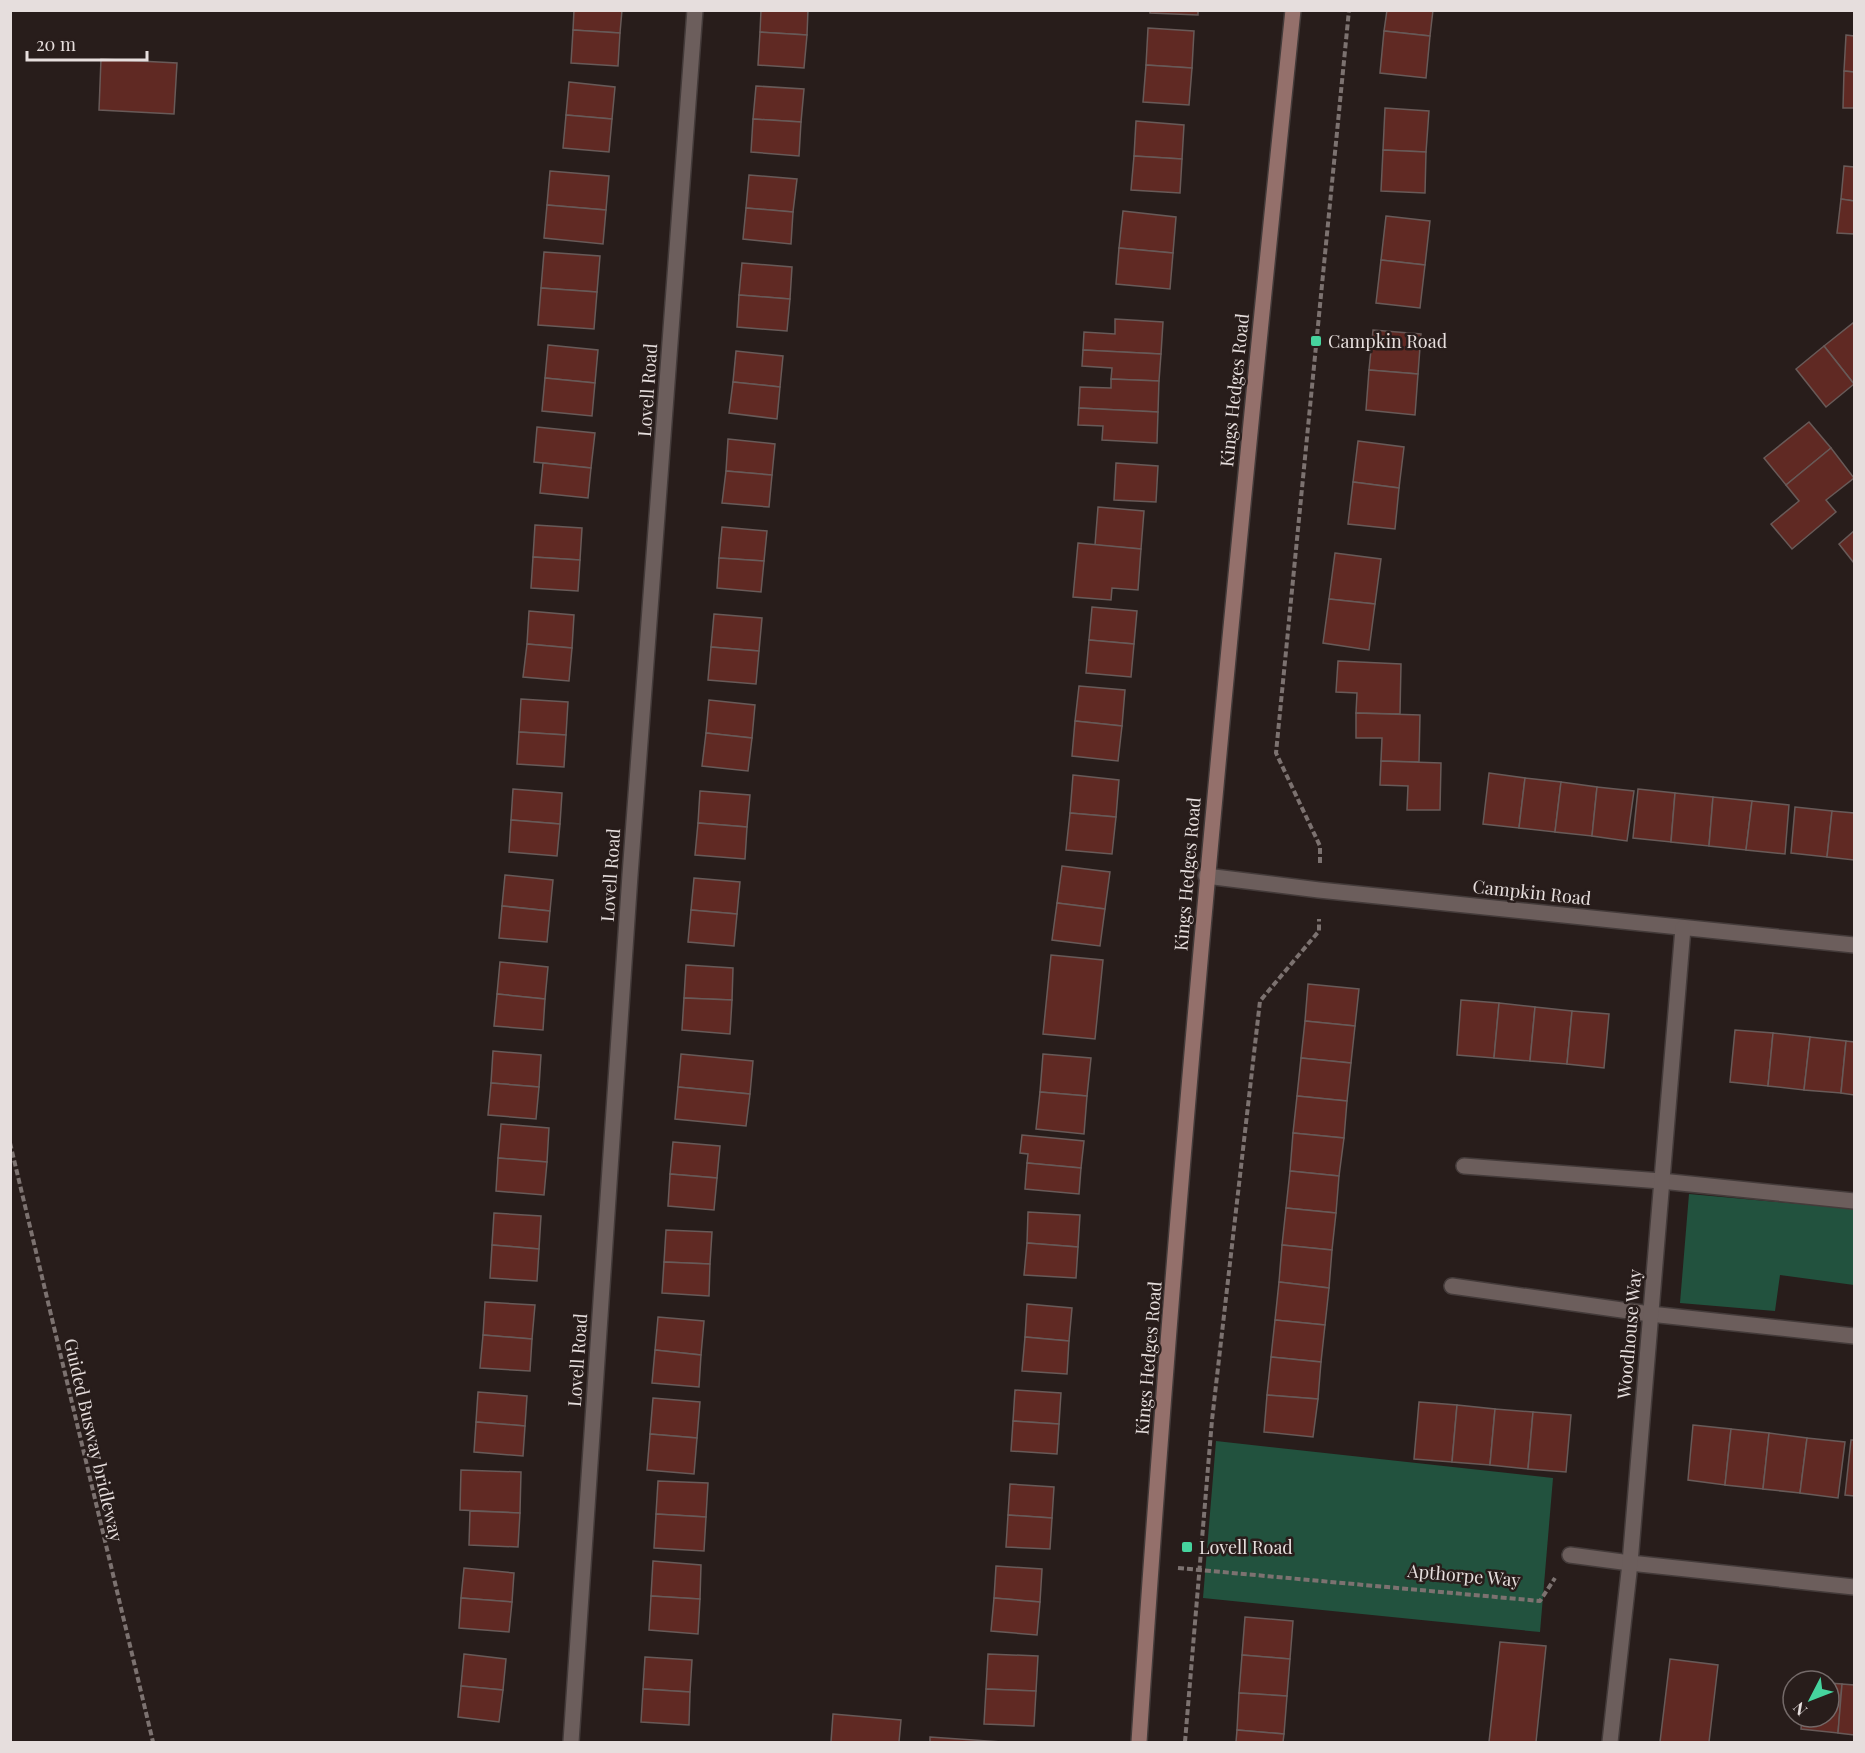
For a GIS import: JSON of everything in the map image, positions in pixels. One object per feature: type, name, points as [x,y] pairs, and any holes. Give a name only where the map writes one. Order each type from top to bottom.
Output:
[{"type":"street","name":"Lovell Road","points":[[571,1743],[629,887],[695,10]]},
{"type":"street","name":"Kings Hedges Road","points":[[1139,1743],[1150,1565],[1206,876],[1293,10]]},
{"type":"street","name":"Campkin Road","points":[[1206,876],[1319,890],[1854,945]]},
{"type":"street","name":"Woodhouse Way","points":[[1610,1743],[1630,1563],[1683,928]]},
{"type":"street","points":[[1464,1166],[1661,1181],[1854,1201]]},
{"type":"street","points":[[1452,1286],[1650,1314],[1854,1335]]},
{"type":"street","points":[[1570,1555],[1854,1587]]},
{"type":"path","name":"Guided Busway bridleway","points":[[10,1143],[153,1743]]},
{"type":"path","name":"Apthorpe Way","points":[[1150,1565],[1540,1601],[1570,1555]]},
{"type":"green space","points":[[1689,1194],[1854,1209],[1854,1285],[1780,1275],[1775,1311],[1680,1303]]},
{"type":"green space","points":[[1216,1441],[1553,1478],[1540,1632],[1203,1598]]},
{"type":"building","points":[[574,10],[622,10],[620,33],[573,30]]},
{"type":"building","points":[[761,10],[808,10],[807,35],[760,32]]},
{"type":"building","points":[[1150,10],[1198,10],[1198,15],[1150,13]]},
{"type":"building","points":[[1387,10],[1433,10],[1430,36],[1384,31]]},
{"type":"building","points":[[1148,28],[1194,31],[1192,68],[1146,65]]},
{"type":"building","points":[[573,30],[620,33],[618,66],[571,63]]},
{"type":"building","points":[[1384,31],[1430,36],[1426,78],[1380,73]]},
{"type":"building","points":[[760,32],[807,35],[804,68],[758,65]]},
{"type":"building","points":[[1846,35],[1854,36],[1854,72],[1844,71]]},
{"type":"building","points":[[101,59],[177,63],[174,114],[99,110]]},
{"type":"building","points":[[1146,65],[1192,68],[1189,105],[1143,102]]},
{"type":"building","points":[[1844,71],[1854,72],[1854,108],[1843,108]]},
{"type":"building","points":[[569,82],[615,87],[612,119],[566,115]]},
{"type":"building","points":[[756,86],[804,89],[801,122],[753,119]]},
{"type":"building","points":[[1385,108],[1429,111],[1426,152],[1383,150]]},
{"type":"building","points":[[566,115],[612,119],[609,152],[563,148]]},
{"type":"building","points":[[753,119],[801,122],[799,156],[751,152]]},
{"type":"building","points":[[1136,121],[1184,125],[1182,159],[1134,156]]},
{"type":"building","points":[[1383,150],[1426,152],[1425,193],[1381,191]]},
{"type":"building","points":[[1134,156],[1182,159],[1180,193],[1131,190]]},
{"type":"building","points":[[1844,166],[1854,167],[1854,201],[1841,199]]},
{"type":"building","points":[[550,171],[609,176],[606,210],[547,205]]},
{"type":"building","points":[[749,175],[797,179],[793,212],[746,208]]},
{"type":"building","points":[[1841,199],[1854,201],[1854,234],[1837,233]]},
{"type":"building","points":[[547,205],[606,210],[603,244],[544,238]]},
{"type":"building","points":[[746,208],[793,212],[791,244],[743,239]]},
{"type":"building","points":[[1123,211],[1176,217],[1173,253],[1119,248]]},
{"type":"building","points":[[1386,216],[1430,221],[1425,265],[1381,260]]},
{"type":"building","points":[[1119,248],[1173,253],[1170,289],[1116,284]]},
{"type":"building","points":[[544,252],[600,256],[597,292],[541,288]]},
{"type":"building","points":[[1381,260],[1425,265],[1420,308],[1376,303]]},
{"type":"building","points":[[742,263],[792,267],[790,299],[739,295]]},
{"type":"building","points":[[541,288],[597,292],[594,329],[538,325]]},
{"type":"building","points":[[739,295],[790,299],[787,331],[737,327]]},
{"type":"building","points":[[1115,319],[1163,322],[1161,354],[1083,350],[1084,332],[1115,334]]},
{"type":"building","points":[[1853,323],[1854,325],[1854,384],[1824,346]]},
{"type":"building","points":[[1373,330],[1421,334],[1418,374],[1369,370]]},
{"type":"building","points":[[548,345],[598,350],[595,383],[545,378]]},
{"type":"building","points":[[1824,346],[1854,384],[1826,407],[1796,369]]},
{"type":"building","points":[[1083,350],[1161,354],[1159,381],[1111,379],[1112,368],[1082,366]]},
{"type":"building","points":[[736,351],[783,356],[780,387],[733,382]]},
{"type":"building","points":[[1369,370],[1418,374],[1415,415],[1366,410]]},
{"type":"building","points":[[545,378],[595,383],[592,416],[542,411]]},
{"type":"building","points":[[1111,379],[1159,381],[1158,412],[1079,408],[1080,387],[1111,388]]},
{"type":"building","points":[[733,382],[780,387],[777,419],[729,413]]},
{"type":"building","points":[[1079,408],[1158,412],[1157,443],[1102,440],[1103,426],[1078,425]]},
{"type":"building","points":[[1809,422],[1831,448],[1786,485],[1764,458]]},
{"type":"building","points":[[537,427],[595,433],[591,468],[534,462]]},
{"type":"building","points":[[728,439],[775,444],[772,475],[726,471]]},
{"type":"building","points":[[1358,441],[1404,447],[1399,488],[1353,482]]},
{"type":"building","points":[[1831,448],[1854,478],[1826,500],[1836,512],[1792,549],[1771,524],[1799,501],[1786,485]]},
{"type":"building","points":[[543,463],[591,468],[588,498],[540,493]]},
{"type":"building","points":[[1116,463],[1158,466],[1156,502],[1114,500]]},
{"type":"building","points":[[726,471],[772,475],[769,507],[722,503]]},
{"type":"building","points":[[1353,482],[1399,488],[1395,529],[1348,524]]},
{"type":"building","points":[[1098,507],[1144,511],[1141,549],[1095,545]]},
{"type":"building","points":[[535,525],[582,528],[580,560],[533,557]]},
{"type":"building","points":[[722,527],[767,531],[764,561],[719,558]]},
{"type":"building","points":[[1854,531],[1854,563],[1839,544]]},
{"type":"building","points":[[1078,543],[1141,549],[1138,590],[1112,588],[1111,600],[1073,597]]},
{"type":"building","points":[[1335,553],[1381,559],[1375,604],[1329,599]]},
{"type":"building","points":[[533,557],[580,560],[578,591],[531,588]]},
{"type":"building","points":[[719,558],[764,561],[761,592],[717,588]]},
{"type":"building","points":[[1329,599],[1375,604],[1369,650],[1323,643]]},
{"type":"building","points":[[1092,607],[1137,611],[1134,644],[1089,640]]},
{"type":"building","points":[[529,611],[574,615],[572,648],[527,644]]},
{"type":"building","points":[[714,614],[762,618],[759,651],[711,647]]},
{"type":"building","points":[[1089,640],[1134,644],[1131,677],[1086,673]]},
{"type":"building","points":[[527,644],[572,648],[569,681],[523,677]]},
{"type":"building","points":[[711,647],[759,651],[756,684],[708,680]]},
{"type":"building","points":[[1338,661],[1401,664],[1400,714],[1356,713],[1357,693],[1336,692]]},
{"type":"building","points":[[1079,686],[1125,690],[1122,726],[1075,721]]},
{"type":"building","points":[[521,699],[568,702],[566,735],[519,732]]},
{"type":"building","points":[[709,700],[755,705],[752,738],[706,733]]},
{"type":"building","points":[[1356,713],[1420,715],[1419,762],[1381,761],[1382,738],[1356,738]]},
{"type":"building","points":[[1075,721],[1122,726],[1118,761],[1072,756]]},
{"type":"building","points":[[519,732],[566,735],[564,767],[517,764]]},
{"type":"building","points":[[706,733],[752,738],[748,771],[702,766]]},
{"type":"building","points":[[1381,761],[1441,763],[1440,810],[1407,810],[1408,786],[1380,785]]},
{"type":"building","points":[[1489,773],[1525,778],[1519,828],[1483,824]]},
{"type":"building","points":[[1073,775],[1119,780],[1116,817],[1070,813]]},
{"type":"building","points":[[1525,778],[1561,782],[1555,832],[1519,828]]},
{"type":"building","points":[[1561,782],[1597,787],[1592,836],[1555,832]]},
{"type":"building","points":[[1597,787],[1634,791],[1627,841],[1592,836]]},
{"type":"building","points":[[513,789],[562,793],[560,824],[511,820]]},
{"type":"building","points":[[1638,789],[1675,793],[1671,842],[1633,838]]},
{"type":"building","points":[[700,791],[750,795],[747,827],[698,823]]},
{"type":"building","points":[[1675,793],[1713,797],[1709,846],[1671,842]]},
{"type":"building","points":[[1713,797],[1752,801],[1746,850],[1709,846]]},
{"type":"building","points":[[1752,801],[1789,805],[1785,854],[1746,850]]},
{"type":"building","points":[[1795,807],[1832,811],[1827,857],[1791,853]]},
{"type":"building","points":[[1832,811],[1854,813],[1854,860],[1827,857]]},
{"type":"building","points":[[1070,813],[1116,817],[1112,854],[1066,850]]},
{"type":"building","points":[[511,820],[560,824],[557,856],[509,852]]},
{"type":"building","points":[[698,823],[747,827],[745,859],[695,855]]},
{"type":"building","points":[[1062,866],[1110,872],[1105,909],[1057,903]]},
{"type":"building","points":[[505,875],[553,880],[550,911],[502,906]]},
{"type":"building","points":[[694,878],[740,882],[737,914],[691,910]]},
{"type":"building","points":[[1057,903],[1105,909],[1100,946],[1052,940]]},
{"type":"building","points":[[502,906],[550,911],[547,942],[499,938]]},
{"type":"building","points":[[691,910],[737,914],[734,946],[688,942]]},
{"type":"building","points":[[1051,955],[1103,960],[1095,1039],[1043,1034]]},
{"type":"building","points":[[500,962],[548,967],[545,999],[497,994]]},
{"type":"building","points":[[686,965],[733,968],[732,1000],[684,998]]},
{"type":"building","points":[[1308,984],[1359,989],[1355,1026],[1305,1021]]},
{"type":"building","points":[[497,994],[545,999],[543,1030],[494,1026]]},
{"type":"building","points":[[684,998],[732,1000],[730,1034],[682,1030]]},
{"type":"building","points":[[1461,1000],[1499,1003],[1494,1058],[1457,1055]]},
{"type":"building","points":[[1499,1003],[1535,1007],[1530,1061],[1494,1058]]},
{"type":"building","points":[[1535,1007],[1572,1011],[1567,1064],[1530,1061]]},
{"type":"building","points":[[1572,1011],[1609,1014],[1604,1068],[1567,1064]]},
{"type":"building","points":[[1305,1021],[1355,1026],[1351,1063],[1301,1058]]},
{"type":"building","points":[[1735,1030],[1773,1033],[1768,1086],[1730,1082]]},
{"type":"building","points":[[1773,1033],[1810,1037],[1804,1090],[1768,1086]]},
{"type":"building","points":[[1810,1037],[1846,1041],[1841,1093],[1804,1090]]},
{"type":"building","points":[[1846,1041],[1854,1042],[1854,1095],[1841,1093]]},
{"type":"building","points":[[493,1051],[541,1055],[539,1087],[491,1083]]},
{"type":"building","points":[[681,1054],[753,1061],[750,1094],[678,1087]]},
{"type":"building","points":[[1043,1054],[1091,1058],[1087,1096],[1040,1092]]},
{"type":"building","points":[[1301,1058],[1351,1063],[1347,1101],[1297,1096]]},
{"type":"building","points":[[491,1083],[539,1087],[536,1119],[488,1115]]},
{"type":"building","points":[[678,1087],[750,1094],[746,1126],[675,1119]]},
{"type":"building","points":[[1040,1092],[1087,1096],[1084,1134],[1036,1129]]},
{"type":"building","points":[[1297,1096],[1347,1101],[1344,1138],[1293,1133]]},
{"type":"building","points":[[501,1124],[549,1128],[547,1162],[498,1158]]},
{"type":"building","points":[[1293,1133],[1344,1138],[1339,1176],[1290,1171]]},
{"type":"building","points":[[1022,1135],[1084,1141],[1081,1168],[1027,1163],[1028,1154],[1020,1153]]},
{"type":"building","points":[[673,1142],[720,1146],[717,1178],[670,1174]]},
{"type":"building","points":[[498,1158],[547,1162],[544,1195],[496,1191]]},
{"type":"building","points":[[1027,1163],[1081,1168],[1079,1194],[1025,1189]]},
{"type":"building","points":[[1290,1171],[1339,1176],[1336,1213],[1286,1208]]},
{"type":"building","points":[[670,1174],[717,1178],[714,1210],[668,1206]]},
{"type":"building","points":[[1286,1208],[1336,1213],[1332,1250],[1282,1245]]},
{"type":"building","points":[[1028,1212],[1080,1215],[1078,1247],[1027,1243]]},
{"type":"building","points":[[494,1213],[541,1216],[539,1249],[492,1245]]},
{"type":"building","points":[[666,1230],[712,1232],[710,1264],[664,1262]]},
{"type":"building","points":[[1027,1243],[1078,1247],[1076,1278],[1024,1275]]},
{"type":"building","points":[[492,1245],[539,1249],[537,1281],[490,1278]]},
{"type":"building","points":[[1282,1245],[1332,1250],[1329,1288],[1279,1282]]},
{"type":"building","points":[[664,1262],[710,1264],[709,1296],[662,1293]]},
{"type":"building","points":[[1279,1282],[1329,1288],[1325,1325],[1275,1320]]},
{"type":"building","points":[[485,1302],[535,1305],[532,1339],[483,1335]]},
{"type":"building","points":[[1027,1304],[1072,1308],[1069,1341],[1025,1337]]},
{"type":"building","points":[[658,1317],[704,1321],[701,1355],[655,1350]]},
{"type":"building","points":[[1275,1320],[1325,1325],[1321,1362],[1271,1357]]},
{"type":"building","points":[[483,1335],[532,1339],[530,1371],[480,1368]]},
{"type":"building","points":[[1025,1337],[1069,1341],[1067,1374],[1022,1371]]},
{"type":"building","points":[[655,1350],[701,1355],[699,1387],[652,1383]]},
{"type":"building","points":[[1271,1357],[1321,1362],[1318,1399],[1267,1395]]},
{"type":"building","points":[[1015,1390],[1061,1393],[1059,1424],[1013,1421]]},
{"type":"building","points":[[478,1392],[527,1396],[525,1426],[476,1422]]},
{"type":"building","points":[[1267,1395],[1318,1399],[1313,1437],[1264,1432]]},
{"type":"building","points":[[653,1398],[700,1402],[697,1438],[650,1434]]},
{"type":"building","points":[[1419,1402],[1457,1405],[1452,1462],[1414,1459]]},
{"type":"building","points":[[1457,1405],[1495,1409],[1490,1465],[1452,1462]]},
{"type":"building","points":[[1495,1409],[1533,1412],[1528,1469],[1490,1465]]},
{"type":"building","points":[[1533,1412],[1571,1415],[1566,1472],[1528,1469]]},
{"type":"building","points":[[1013,1421],[1059,1424],[1057,1454],[1011,1451]]},
{"type":"building","points":[[476,1422],[525,1426],[523,1456],[474,1452]]},
{"type":"building","points":[[1693,1425],[1731,1429],[1725,1485],[1688,1480]]},
{"type":"building","points":[[1731,1429],[1769,1433],[1763,1489],[1725,1485]]},
{"type":"building","points":[[1769,1433],[1807,1438],[1800,1493],[1763,1489]]},
{"type":"building","points":[[650,1434],[697,1438],[694,1474],[647,1470]]},
{"type":"building","points":[[1807,1438],[1845,1442],[1838,1498],[1800,1493]]},
{"type":"building","points":[[1851,1440],[1854,1440],[1854,1496],[1845,1495]]},
{"type":"building","points":[[461,1470],[521,1472],[520,1513],[460,1510]]},
{"type":"building","points":[[658,1481],[708,1483],[706,1517],[656,1514]]},
{"type":"building","points":[[1010,1484],[1054,1487],[1052,1518],[1008,1515]]},
{"type":"building","points":[[470,1511],[520,1513],[518,1547],[469,1545]]},
{"type":"building","points":[[656,1514],[706,1517],[704,1551],[654,1548]]},
{"type":"building","points":[[1008,1515],[1052,1518],[1050,1549],[1006,1547]]},
{"type":"building","points":[[653,1561],[701,1565],[700,1599],[651,1596]]},
{"type":"building","points":[[996,1566],[1042,1569],[1040,1602],[994,1598]]},
{"type":"building","points":[[464,1568],[514,1573],[512,1602],[461,1598]]},
{"type":"building","points":[[651,1596],[700,1599],[698,1634],[649,1630]]},
{"type":"building","points":[[461,1598],[512,1602],[509,1632],[459,1628]]},
{"type":"building","points":[[994,1598],[1040,1602],[1037,1635],[991,1631]]},
{"type":"building","points":[[1245,1617],[1293,1621],[1290,1659],[1242,1655]]},
{"type":"building","points":[[1500,1642],[1546,1646],[1536,1742],[1489,1742]]},
{"type":"building","points":[[464,1654],[506,1659],[503,1690],[461,1686]]},
{"type":"building","points":[[988,1654],[1038,1656],[1036,1691],[986,1689]]},
{"type":"building","points":[[1242,1655],[1290,1659],[1287,1696],[1239,1693]]},
{"type":"building","points":[[645,1657],[692,1660],[690,1692],[643,1689]]},
{"type":"building","points":[[1670,1659],[1718,1665],[1709,1742],[1660,1742]]},
{"type":"building","points":[[1842,1684],[1854,1685],[1854,1735],[1838,1733],[1838,1729],[1841,1729]]},
{"type":"building","points":[[461,1686],[503,1690],[499,1722],[458,1717]]},
{"type":"building","points":[[643,1689],[690,1692],[689,1725],[641,1722]]},
{"type":"building","points":[[986,1689],[1036,1691],[1034,1726],[984,1724]]},
{"type":"building","points":[[1239,1693],[1287,1696],[1284,1734],[1237,1730]]},
{"type":"building","points":[[833,1714],[901,1720],[899,1742],[831,1742]]},
{"type":"building","points":[[1801,1729],[1838,1729],[1838,1733]]},
{"type":"building","points":[[1237,1730],[1284,1734],[1283,1742],[1236,1742]]},
{"type":"building","points":[[930,1737],[1002,1742],[930,1742]]},
{"type":"place","name":"Campkin Road","points":[[1316,341]]},
{"type":"place","name":"Lovell Road","points":[[1187,1547]]}]
